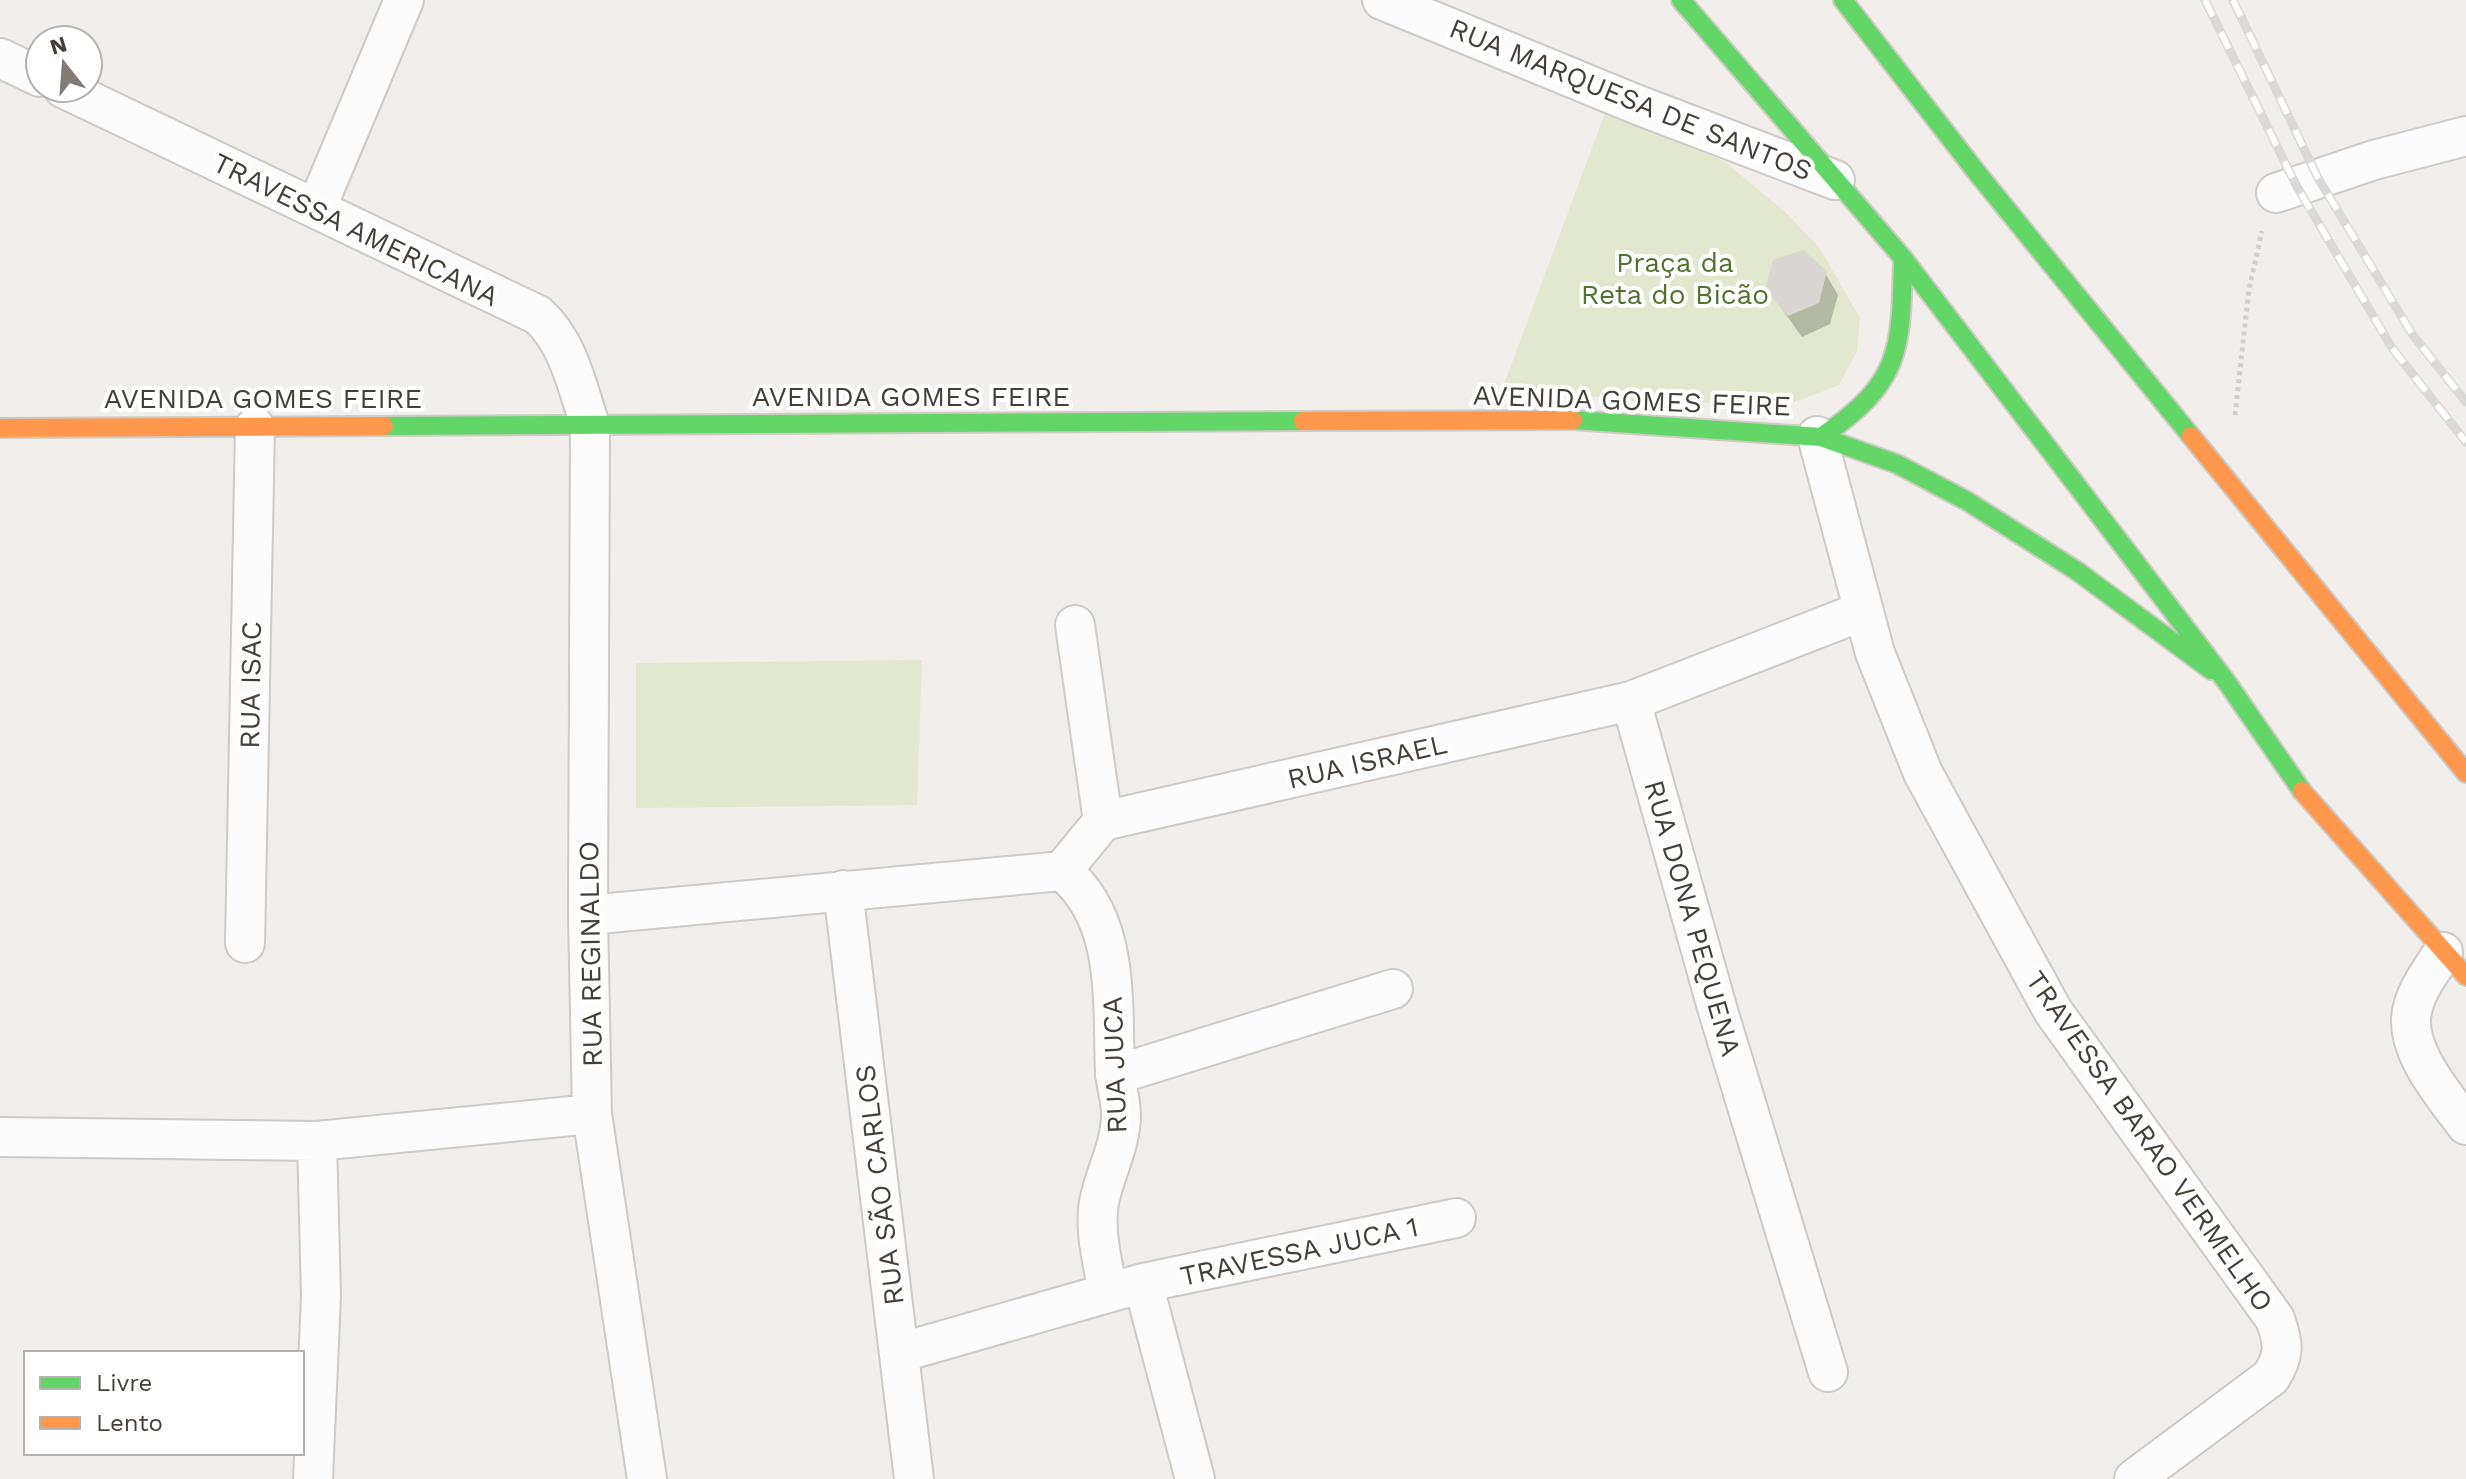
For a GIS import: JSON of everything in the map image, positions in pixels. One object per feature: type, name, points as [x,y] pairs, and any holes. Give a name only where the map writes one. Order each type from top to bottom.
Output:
[{"type":"street","points":[[316,209],[404,0]]},
{"type":"street","name":"RUA MARQUESA DE SANTOS","points":[[1382,0],[1638,105],[1835,180]]},
{"type":"street","points":[[1681,0],[1903,258],[2226,681],[2301,789],[2455,964],[2418,991],[2411,1012],[2414,1042],[2436,1084],[2466,1125]]},
{"type":"street","points":[[1843,0],[1978,174],[2466,773]]},
{"type":"street","points":[[0,58],[24,69]]},
{"type":"street","name":"TRAVESSA AMERICANA","points":[[96,104],[538,315],[554,330],[566,354],[590,425]]},
{"type":"street","points":[[2276,193],[2374,160],[2466,136]]},
{"type":"street","name":"AVENIDA GOMES FEIRE","points":[[1819,436],[1855,416],[1894,367],[1900,340],[1903,258]]},
{"type":"street","name":"AVENIDA GOMES FEIRE","points":[[0,428],[1578,420],[1819,436],[1897,464],[1967,501],[2077,571],[2226,681]]},
{"type":"street","name":"RUA REGINALDO","points":[[590,425],[588,915],[592,1114],[647,1479]]},
{"type":"street","name":"RUA ISAC","points":[[245,943],[255,427]]},
{"type":"street","name":"TRAVESSA BARAO VERMELHO","points":[[1819,436],[1863,611],[1923,773],[2053,1011],[2275,1319],[2283,1341],[2283,1358],[2271,1377],[2134,1479]]},
{"type":"street","points":[[1631,701],[1863,611]]},
{"type":"street","points":[[588,915],[1062,871],[1103,821],[1075,625]]},
{"type":"street","name":"RUA ISRAEL","points":[[1103,821],[1631,701]]},
{"type":"street","name":"RUA DONA PEQUENA","points":[[1631,701],[1718,1011],[1828,1372]]},
{"type":"street","name":"RUA JUCA","points":[[1062,871],[1079,885],[1095,911],[1112,973],[1115,1075],[1121,1114],[1119,1142],[1100,1200],[1097,1224],[1125,1288],[1195,1479]]},
{"type":"street","name":"RUA SÃO CARLOS","points":[[843,890],[914,1479]]},
{"type":"street","points":[[1115,1075],[1393,989]]},
{"type":"street","points":[[0,1137],[317,1141],[592,1114]]},
{"type":"street","points":[[313,1479],[321,1296],[317,1141]]},
{"type":"street","name":"TRAVESSA JUCA 1","points":[[899,1353],[1125,1288],[1456,1218]]},
{"type":"path","points":[[2218,467],[2231,438],[2241,381],[2249,289],[2262,231],[2276,193]]},
{"type":"green space","name":"Praça da Reta do Bicão","points":[[1605,113],[1725,162],[1783,210],[1819,247],[1860,318],[1857,351],[1839,385],[1795,402],[1656,403],[1503,387]]},
{"type":"green space","points":[[922,660],[917,805],[636,808],[636,663]]},
{"type":"building","points":[[1803,250],[1827,271],[1819,303],[1788,316],[1765,289],[1773,260]]},
{"type":"railway","points":[[2205,0],[2296,185],[2392,348],[2466,442]]},
{"type":"railway","points":[[2233,0],[2318,178],[2412,334],[2466,402]]},
{"type":"traffic: fast","points":[[1681,0],[1903,258],[2226,681],[2302,791]]},
{"type":"traffic: fast","points":[[1843,0],[1978,174],[2191,436]]},
{"type":"traffic: fast","points":[[1821,437],[1868,399],[1892,361],[1901,317],[1903,258]]},
{"type":"traffic: fast","points":[[1573,420],[1821,437],[1897,464],[1967,501],[2077,571],[2211,670]]},
{"type":"traffic: fast","points":[[384,426],[1303,421]]},
{"type":"traffic: slow","points":[[1303,421],[1573,420]]},
{"type":"traffic: slow","points":[[0,428],[384,426]]},
{"type":"traffic: slow","points":[[2191,436],[2466,773]]},
{"type":"traffic: slow","points":[[2302,791],[2466,976]]}]
